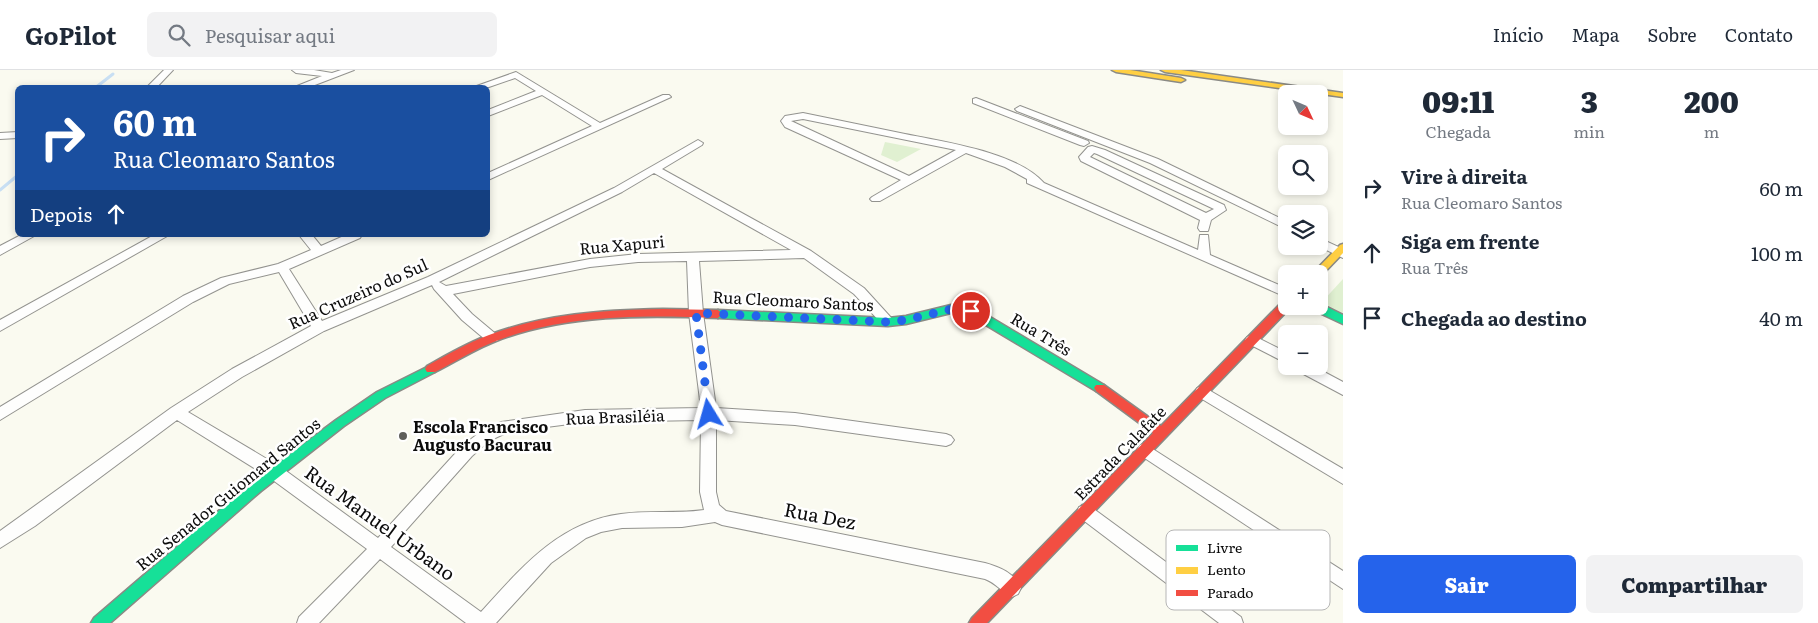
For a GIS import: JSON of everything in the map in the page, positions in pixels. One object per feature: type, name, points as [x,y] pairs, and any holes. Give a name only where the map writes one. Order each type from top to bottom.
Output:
[{"type":"street","points":[[153,85],[169,70]]},
{"type":"street","points":[[296,70],[333,76]]},
{"type":"street","points":[[305,85],[350,70]]},
{"type":"street","points":[[1116,70],[1278,94]]},
{"type":"street","points":[[1165,70],[1343,95]]},
{"type":"street","points":[[484,85],[516,75],[600,127]]},
{"type":"street","points":[[490,112],[543,92]]},
{"type":"street","points":[[490,176],[666,97]]},
{"type":"street","points":[[1328,100],[1343,102]]},
{"type":"street","points":[[976,101],[1058,133],[1062,139],[1100,152],[1220,207],[1220,210],[1204,228],[1204,256]]},
{"type":"street","points":[[1020,110],[1154,161],[1278,221]]},
{"type":"street","points":[[910,180],[789,125],[786,121],[794,116],[803,116],[964,150],[979,155],[990,165],[1008,174],[1039,183],[1278,289]]},
{"type":"street","points":[[0,136],[15,135]]},
{"type":"street","name":"Rua Cruzeiro do Sul","points":[[0,540],[30,522],[176,412],[238,373],[318,328],[432,280],[618,190],[698,143]]},
{"type":"street","points":[[1086,147],[1085,159],[1204,228]]},
{"type":"street","points":[[876,199],[964,150]]},
{"type":"street","points":[[655,169],[806,254],[859,291],[888,322]]},
{"type":"street","points":[[0,251],[26,237]]},
{"type":"street","points":[[0,326],[159,237]]},
{"type":"street","points":[[307,237],[319,251]]},
{"type":"street","points":[[3,408],[188,299],[225,281],[282,267],[351,237]]},
{"type":"street","points":[[1326,265],[1341,251],[1328,246]]},
{"type":"street","name":"Rua Xapuri","points":[[443,291],[590,263],[638,258],[806,254]]},
{"type":"street","points":[[483,623],[546,556],[562,543],[586,531],[620,521],[690,520],[702,519],[717,514],[712,509],[708,492],[709,414],[696,313],[694,257]]},
{"type":"street","points":[[282,267],[318,328]]},
{"type":"street","points":[[432,280],[467,318],[492,338]]},
{"type":"street","name":"Rua Três","points":[[888,322],[906,320],[952,309],[971,311],[1106,392],[1134,410],[1162,433]]},
{"type":"street","points":[[1328,312],[1343,320]]},
{"type":"street","name":"Rua Cleomaro Santos","points":[[696,313],[888,322]]},
{"type":"street","name":"Rua Senador Guiomard Santos","points":[[99,623],[276,472],[374,399],[492,338],[555,322],[617,314],[696,313]]},
{"type":"street","name":"Estrada Calafate","points":[[977,623],[1278,313]]},
{"type":"street","points":[[1252,340],[1278,354]]},
{"type":"street","points":[[1317,375],[1343,389]]},
{"type":"street","points":[[1202,392],[1343,476]]},
{"type":"street","name":"Rua Manuel Urbano","points":[[176,412],[276,472],[379,549],[483,623]]},
{"type":"street","name":"Rua Brasiléia","points":[[306,623],[379,549],[467,451],[484,437],[506,426],[584,416],[709,414],[795,419],[946,440]]},
{"type":"street","points":[[1145,450],[1265,530]]},
{"type":"street","points":[[1085,512],[1166,572]]},
{"type":"street","name":"Rua Dez","points":[[717,514],[722,518],[985,570],[997,576],[1012,588]]},
{"type":"street","points":[[1330,573],[1343,582]]},
{"type":"street","points":[[1217,610],[1234,623]]},
{"type":"green space","points":[[885,142],[921,149],[897,162],[881,155]]},
{"type":"green space","points":[[1343,279],[1343,313],[1328,306],[1328,295]]},
{"type":"waterway","points":[[99,85],[113,74]]},
{"type":"waterway","points":[[0,190],[15,178]]},
{"type":"traffic: fast","points":[[718,314],[888,322],[906,320],[951,309],[971,311],[1100,388]]},
{"type":"traffic: fast","points":[[1328,312],[1343,320]]},
{"type":"traffic: fast","points":[[99,623],[256,487],[340,423],[381,395],[431,369]]},
{"type":"traffic: slow","points":[[1116,70],[1181,80]]},
{"type":"traffic: slow","points":[[1165,70],[1343,95]]},
{"type":"traffic: slow","points":[[1326,265],[1343,247]]},
{"type":"traffic: jam","points":[[431,369],[492,338],[517,329],[545,323],[573,318],[633,313],[718,314]]},
{"type":"traffic: jam","points":[[977,623],[1278,313]]},
{"type":"traffic: jam","points":[[1100,388],[1162,433]]},
{"type":"place","name":"Escola Francisco Augusto Bacurau","points":[[403,436]]},
{"type":"route","points":[[709,414],[696,313],[888,322],[906,320],[952,309],[971,311]]}]
